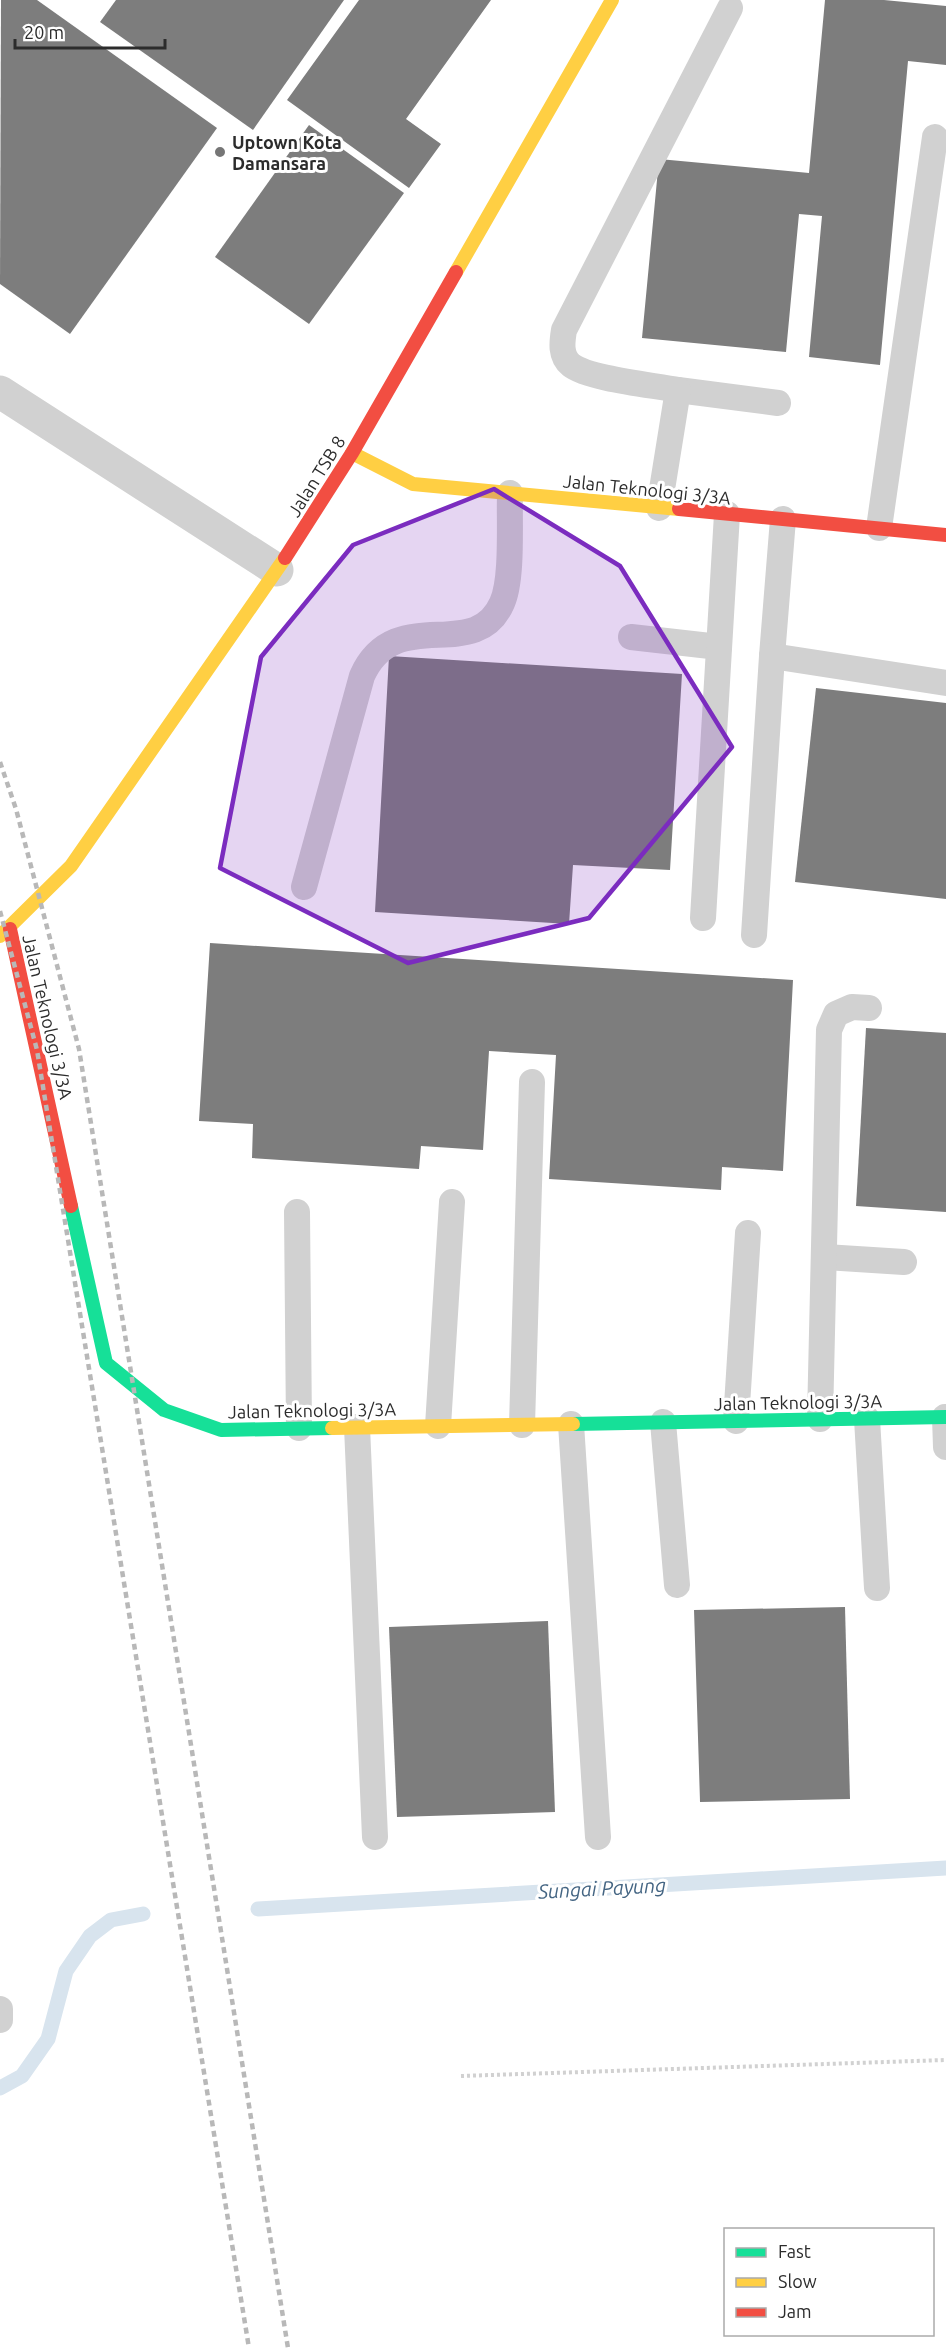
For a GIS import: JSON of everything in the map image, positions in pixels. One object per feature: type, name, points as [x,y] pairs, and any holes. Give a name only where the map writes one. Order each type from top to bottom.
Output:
[{"type":"street","name":"Jalan TSB 8","points":[[5,933],[71,866],[277,570],[352,453],[612,0]]},
{"type":"street","points":[[0,392],[277,570]]},
{"type":"street","name":"Jalan Teknologi 3/3A","points":[[352,453],[413,484],[946,534]]},
{"type":"street","name":"Jalan Teknologi 3/3A","points":[[5,933],[106,1363],[164,1410],[221,1430],[945,1417]]},
{"type":"lane","points":[[730,9],[564,330],[562,348],[570,364],[586,373],[678,390],[778,403]]},
{"type":"lane","points":[[879,528],[935,137]]},
{"type":"lane","points":[[658,508],[678,390]]},
{"type":"lane","points":[[304,887],[368,661],[392,640],[457,634],[476,630],[492,619],[502,603],[507,584],[510,493]]},
{"type":"lane","points":[[704,918],[727,514]]},
{"type":"lane","points":[[754,935],[783,519]]},
{"type":"lane","points":[[631,637],[719,647]]},
{"type":"lane","points":[[772,656],[946,683]]},
{"type":"lane","points":[[820,1419],[829,1030],[836,1014],[852,1007],[869,1008]]},
{"type":"lane","points":[[522,1425],[532,1082]]},
{"type":"lane","points":[[438,1426],[452,1202]]},
{"type":"lane","points":[[297,1212],[299,1428]]},
{"type":"lane","points":[[736,1421],[748,1233]]},
{"type":"lane","points":[[825,1257],[904,1262]]},
{"type":"lane","points":[[945,1417],[946,1447]]},
{"type":"lane","points":[[867,1419],[877,1588]]},
{"type":"lane","points":[[663,1422],[677,1585]]},
{"type":"lane","points":[[571,1424],[598,1837]]},
{"type":"lane","points":[[357,1427],[375,1837]]},
{"type":"lane","points":[[0,2009],[0,2020]]},
{"type":"path","points":[[461,2076],[946,2060]]},
{"type":"highlighted area","points":[[494,489],[620,566],[732,747],[589,918],[408,963],[220,868],[261,657],[353,545]]},
{"type":"building","points":[[1,0],[37,0],[217,128],[70,334],[0,284]]},
{"type":"building","points":[[116,0],[344,0],[253,130],[100,22]]},
{"type":"building","points":[[359,0],[491,0],[406,119],[441,144],[409,188],[287,100]]},
{"type":"building","points":[[825,0],[884,0],[946,6],[946,65],[908,61],[880,365],[809,357],[822,216],[799,214],[786,352],[642,338],[659,159],[809,173]]},
{"type":"building","points":[[309,125],[404,193],[309,324],[215,257]]},
{"type":"building","points":[[389,656],[682,674],[670,870],[573,865],[569,924],[375,912]]},
{"type":"building","points":[[816,688],[946,703],[946,899],[795,882]]},
{"type":"building","points":[[210,943],[793,980],[783,1171],[722,1167],[721,1190],[549,1179],[556,1055],[489,1051],[483,1150],[421,1146],[419,1169],[252,1158],[253,1124],[199,1121]]},
{"type":"building","points":[[866,1028],[946,1033],[946,1212],[856,1206]]},
{"type":"building","points":[[845,1607],[850,1799],[700,1802],[694,1610]]},
{"type":"building","points":[[548,1621],[555,1812],[397,1817],[389,1627]]},
{"type":"waterway","name":"Sungai Payung","points":[[258,1909],[946,1868]]},
{"type":"waterway","name":"Sungai Payung","points":[[0,2088],[22,2076],[48,2039],[66,1971],[90,1936],[111,1920],[143,1914]]},
{"type":"railway","points":[[0,762],[16,809],[79,1049],[288,2348]]},
{"type":"railway","points":[[0,911],[37,1050],[249,2348]]},
{"type":"traffic: fast","points":[[71,1206],[106,1363],[164,1410],[221,1430],[332,1428]]},
{"type":"traffic: fast","points":[[573,1424],[946,1417]]},
{"type":"traffic: slow","points":[[456,272],[612,0]]},
{"type":"traffic: slow","points":[[352,453],[413,484],[679,509]]},
{"type":"traffic: slow","points":[[0,936],[71,866],[285,558]]},
{"type":"traffic: slow","points":[[332,1428],[573,1424]]},
{"type":"traffic: jam","points":[[285,558],[352,453],[456,272]]},
{"type":"traffic: jam","points":[[679,509],[946,535]]},
{"type":"traffic: jam","points":[[10,929],[71,1206]]},
{"type":"place","name":"Uptown Kota Damansara","points":[[220,152]]}]
